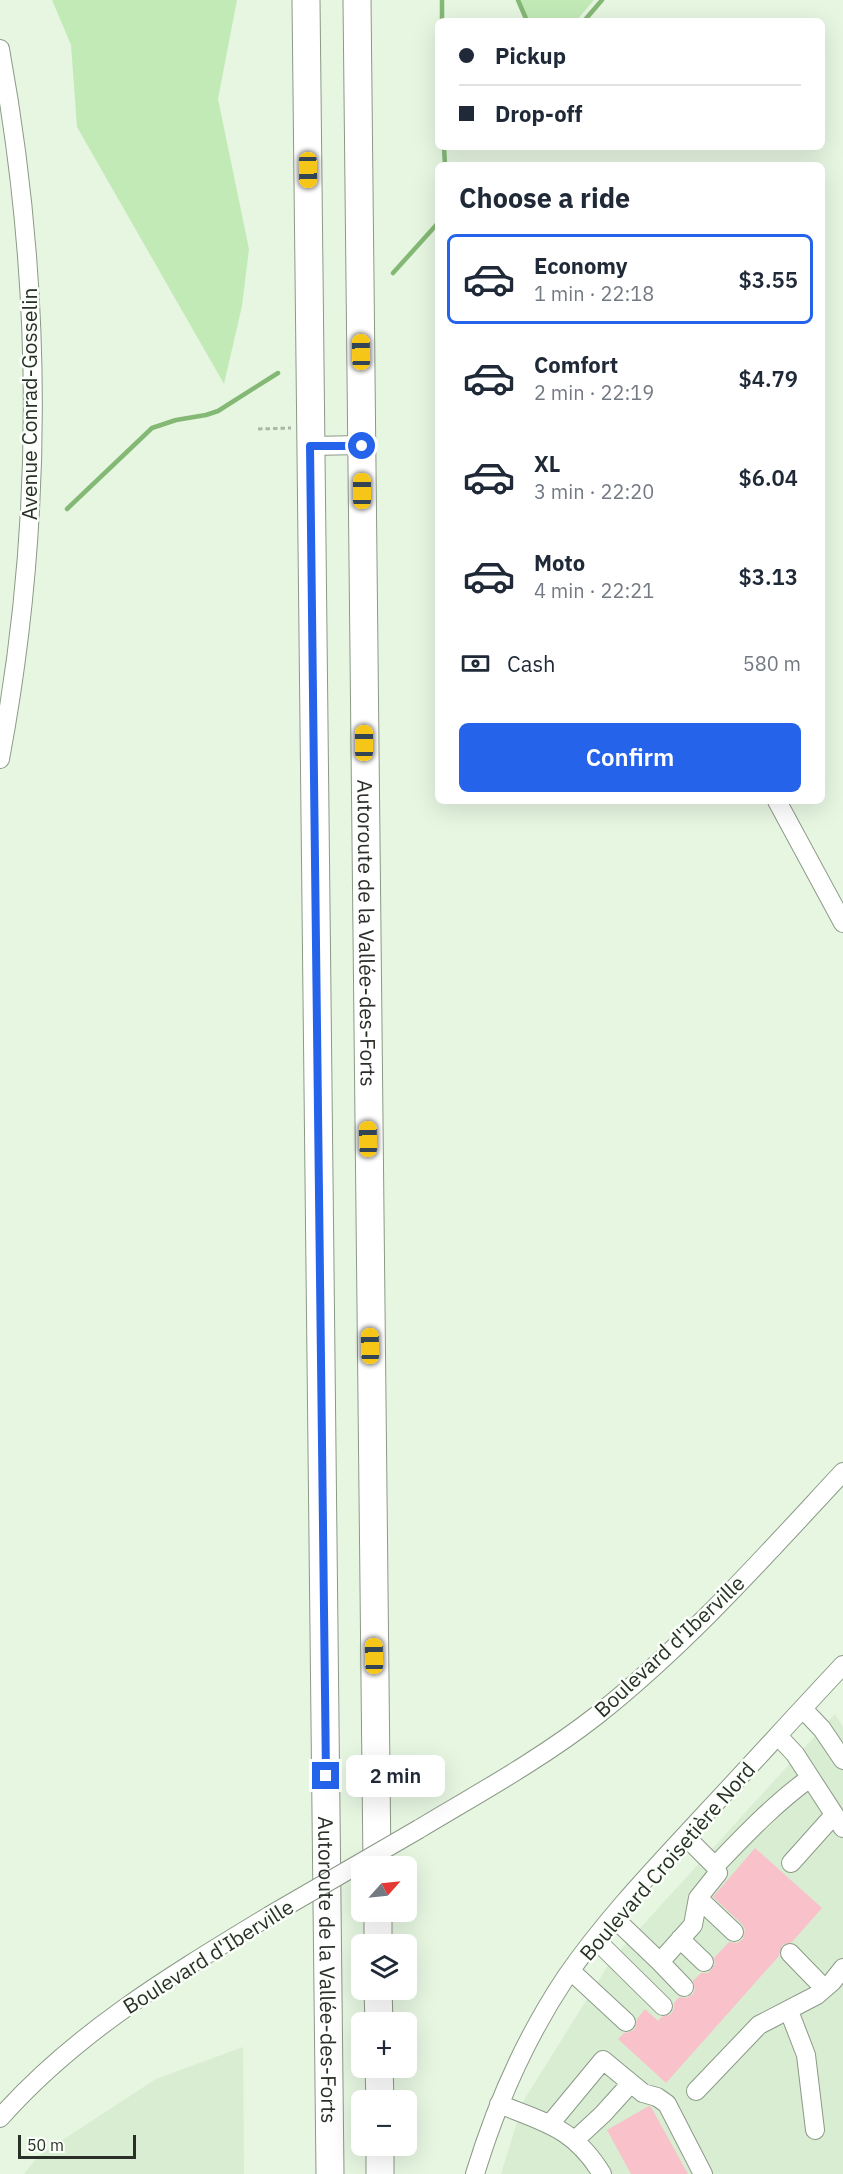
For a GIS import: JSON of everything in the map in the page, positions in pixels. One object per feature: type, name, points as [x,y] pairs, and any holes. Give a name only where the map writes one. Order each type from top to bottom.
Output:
[{"type":"highway","name":"Autoroute de la Vallée-des-Forts","points":[[306,0],[330,2174]]},
{"type":"highway","name":"Autoroute de la Vallée-des-Forts","points":[[357,0],[377,1856]]},
{"type":"highway","points":[[380,2156],[380,2174]]},
{"type":"street","name":"Avenue Conrad-Gosselin","points":[[0,49],[19,170],[30,291],[33,374],[27,559],[17,657],[0,759]]},
{"type":"street","points":[[310,437],[362,446]]},
{"type":"street","points":[[779,804],[843,923]]},
{"type":"street","name":"Boulevard d'Iberville","points":[[0,2118],[55,2063],[115,2014],[181,1968],[419,1829],[529,1763],[575,1732],[614,1701],[701,1622],[843,1472]]},
{"type":"street","name":"Boulevard Croisetière Nord","points":[[475,2174],[500,2104],[534,2030],[571,1971],[613,1917],[685,1836],[843,1665]]},
{"type":"street","points":[[802,1709],[822,1729],[843,1760]]},
{"type":"street","points":[[778,1736],[795,1754],[839,1822],[791,1863]]},
{"type":"street","points":[[715,1866],[751,1828],[810,1778]]},
{"type":"street","points":[[660,1962],[693,1925],[698,1898],[718,1873],[715,1866],[685,1836]]},
{"type":"street","points":[[698,1898],[734,1932]]},
{"type":"street","points":[[613,1917],[684,1987]]},
{"type":"street","points":[[595,1939],[663,2006]]},
{"type":"street","points":[[680,1939],[704,1962]]},
{"type":"street","points":[[790,1953],[824,1988]]},
{"type":"street","points":[[696,2091],[759,2025],[789,2011],[824,1988],[843,1968]]},
{"type":"street","points":[[571,1971],[626,2022]]},
{"type":"street","points":[[789,2011],[806,2055],[815,2130]]},
{"type":"street","points":[[550,2124],[603,2060],[643,2093],[668,2103],[703,2174]]},
{"type":"street","points":[[575,2140],[603,2114],[630,2083]]},
{"type":"street","points":[[500,2104],[550,2124],[575,2140],[602,2174]]},
{"type":"path","points":[[258,429],[310,437]]},
{"type":"shaded area","points":[[835,1714],[843,1727],[843,2174],[501,2174],[524,2100],[612,1959]]},
{"type":"shaded area","points":[[243,2047],[244,2174],[24,2174],[38,2156],[156,2079]]},
{"type":"green space","points":[[52,0],[237,0],[218,99],[249,249],[242,306],[224,384],[77,127],[71,45]]},
{"type":"green space","points":[[517,0],[594,0],[579,18],[527,18]]},
{"type":"building","points":[[755,1848],[822,1908],[792,1942],[782,1945],[779,1956],[666,2083],[618,2039],[624,2033],[635,2029],[637,2019],[645,2009],[658,2021],[661,2017],[671,2014],[674,2003],[679,1997],[686,1998],[692,1995],[695,1990],[693,1981],[701,1973],[708,1973],[712,1969],[715,1964],[714,1958],[729,1942],[737,1943],[743,1939],[745,1929],[742,1924],[713,1897]]},
{"type":"building","points":[[649,2106],[688,2174],[631,2174],[607,2130]]},
{"type":"waterway","points":[[442,0],[442,18]]},
{"type":"waterway","points":[[518,0],[526,18]]},
{"type":"waterway","points":[[587,18],[602,0]]},
{"type":"waterway","points":[[444,150],[445,162]]},
{"type":"waterway","points":[[393,273],[435,226]]},
{"type":"waterway","points":[[67,509],[152,428],[218,411],[278,373]]},
{"type":"route","points":[[326,1776],[310,446],[362,446]]}]
